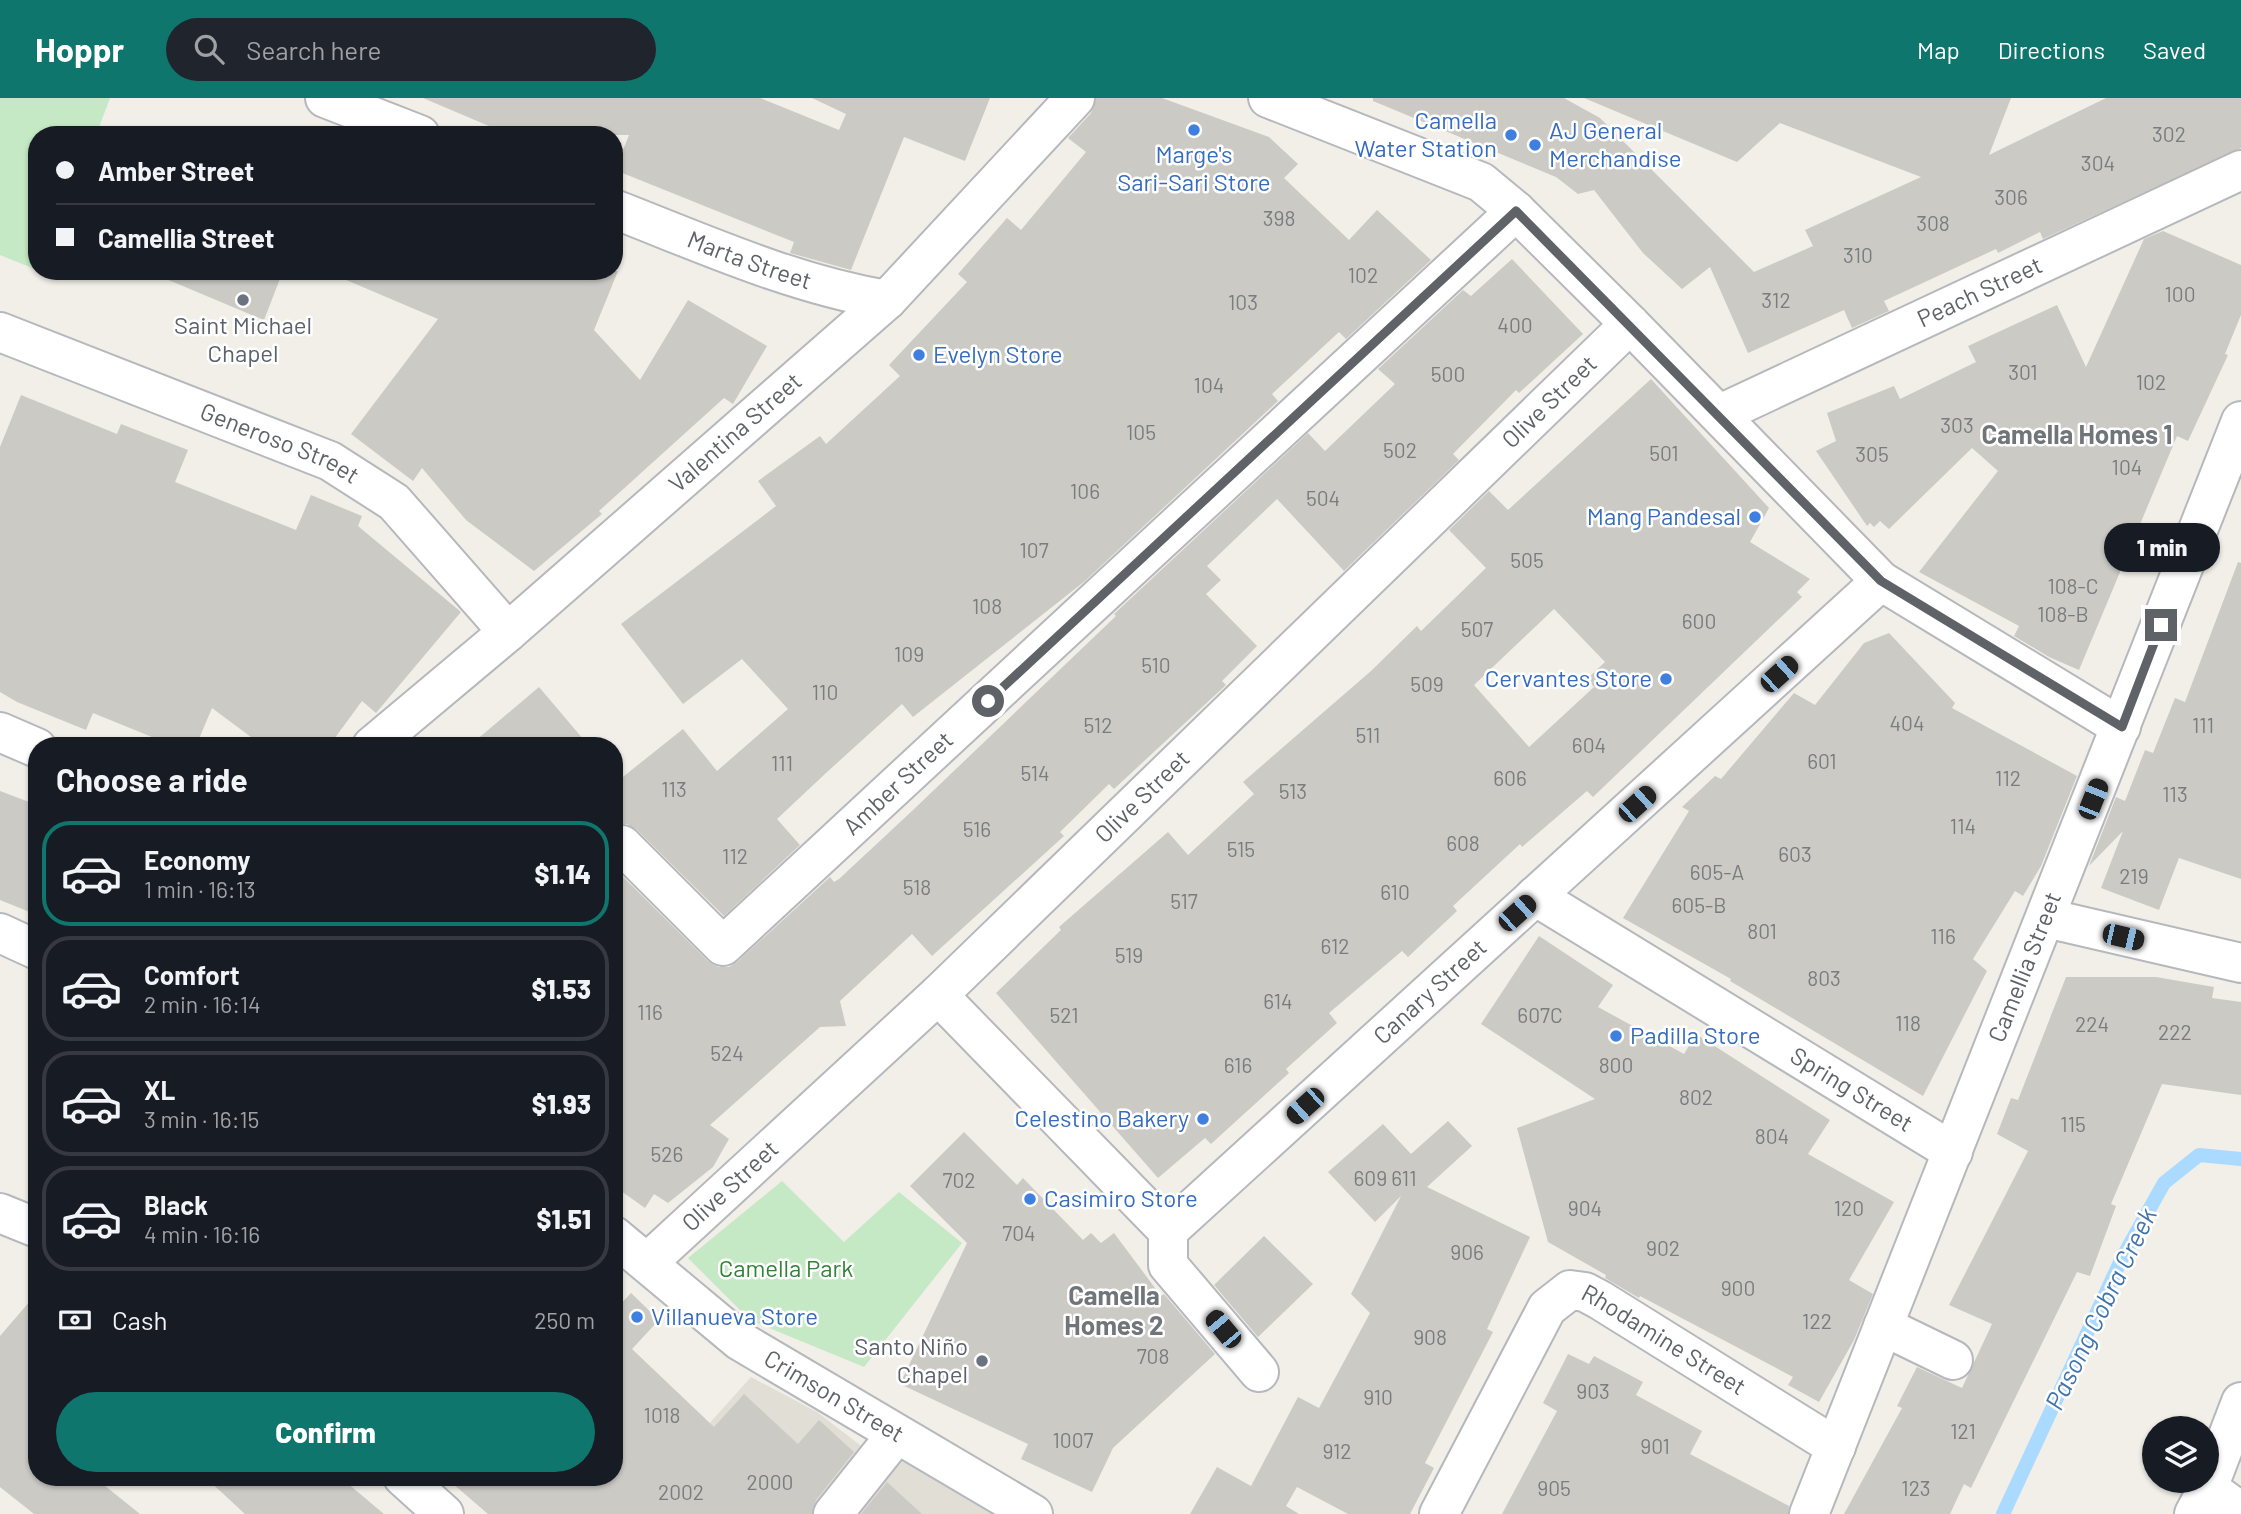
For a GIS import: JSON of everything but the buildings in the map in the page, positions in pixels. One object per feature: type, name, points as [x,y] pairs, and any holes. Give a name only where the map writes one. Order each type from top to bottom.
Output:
[{"type":"street","points":[[325,98],[397,126]]},
{"type":"street","name":"Valentina Street","points":[[383,737],[508,632],[887,300],[1075,98]]},
{"type":"street","points":[[1268,98],[1481,182],[1516,211],[1630,324],[1881,581],[2122,727]]},
{"type":"street","name":"Peach Street","points":[[1720,414],[2241,170]]},
{"type":"street","name":"Amber Street","points":[[623,846],[723,946],[1516,211]]},
{"type":"street","name":"Marta Street","points":[[623,212],[833,291],[887,300]]},
{"type":"street","name":"Olive Street","points":[[648,1262],[937,995],[1630,324]]},
{"type":"street","name":"Generoso Street","points":[[0,332],[330,461],[360,478],[394,502],[508,632]]},
{"type":"street","name":"Camellia Street","points":[[1809,1514],[2241,421]]},
{"type":"street","name":"Canary Street","points":[[1168,1231],[1881,581]]},
{"type":"street","points":[[0,732],[28,744]]},
{"type":"street","name":"Spring Street","points":[[1535,896],[1952,1152]]},
{"type":"street","points":[[2046,918],[2241,963]]},
{"type":"street","points":[[0,933],[28,946]]},
{"type":"street","points":[[937,995],[1168,1231],[1168,1265],[1259,1372]]},
{"type":"street","points":[[0,1213],[28,1224]]},
{"type":"street","name":"Crimson Street","points":[[623,1243],[740,1341],[1034,1514]]},
{"type":"street","name":"Rhodamine Street","points":[[1439,1514],[1547,1308],[1557,1296],[1570,1290],[1585,1292],[1600,1300],[1836,1447]]},
{"type":"street","points":[[1883,1326],[1952,1360]]},
{"type":"street","points":[[2241,1402],[2201,1501],[2241,1512]]},
{"type":"street","points":[[833,1514],[896,1435]]},
{"type":"street","points":[[413,1486],[444,1514]]},
{"type":"shaded area","points":[[751,1377],[817,1412],[860,1445],[920,1468],[1005,1514],[748,1514],[680,1456]]},
{"type":"green space","points":[[0,98],[110,98],[99,126],[28,126],[28,266],[0,255]]},
{"type":"green space","name":"Camella Park","points":[[782,1181],[844,1242],[899,1192],[962,1243],[864,1367],[750,1320],[688,1258]]},
{"type":"waterway","name":"Pasong Cobra Creek","points":[[2003,1514],[2122,1258],[2164,1183],[2199,1155],[2241,1159]]},
{"type":"place","name":"Marge's Sari-Sari Store","points":[[1194,130]]},
{"type":"place","name":"Camella Water Station","points":[[1511,135]]},
{"type":"place","name":"AJ General Merchandise","points":[[1535,145]]},
{"type":"place","name":"Saint Michael Chapel","points":[[243,300]]},
{"type":"place","name":"Evelyn Store","points":[[919,355]]},
{"type":"place","name":"Mang Pandesal","points":[[1755,517]]},
{"type":"place","name":"Cervantes Store","points":[[1666,679]]},
{"type":"place","name":"Padilla Store","points":[[1616,1036]]},
{"type":"place","name":"Celestino Bakery","points":[[1203,1119]]},
{"type":"place","name":"Casimiro Store","points":[[1030,1199]]},
{"type":"place","name":"Villanueva Store","points":[[637,1317]]},
{"type":"place","name":"Santo Niño Chapel","points":[[982,1361]]},
{"type":"district","name":"Camella Homes 1","points":[[2077,435]]},
{"type":"district","name":"Camella Homes 2","points":[[1114,1311]]},
{"type":"route","points":[[988,701],[1516,211],[1720,414],[1881,581],[2122,727],[2161,625]]}]
